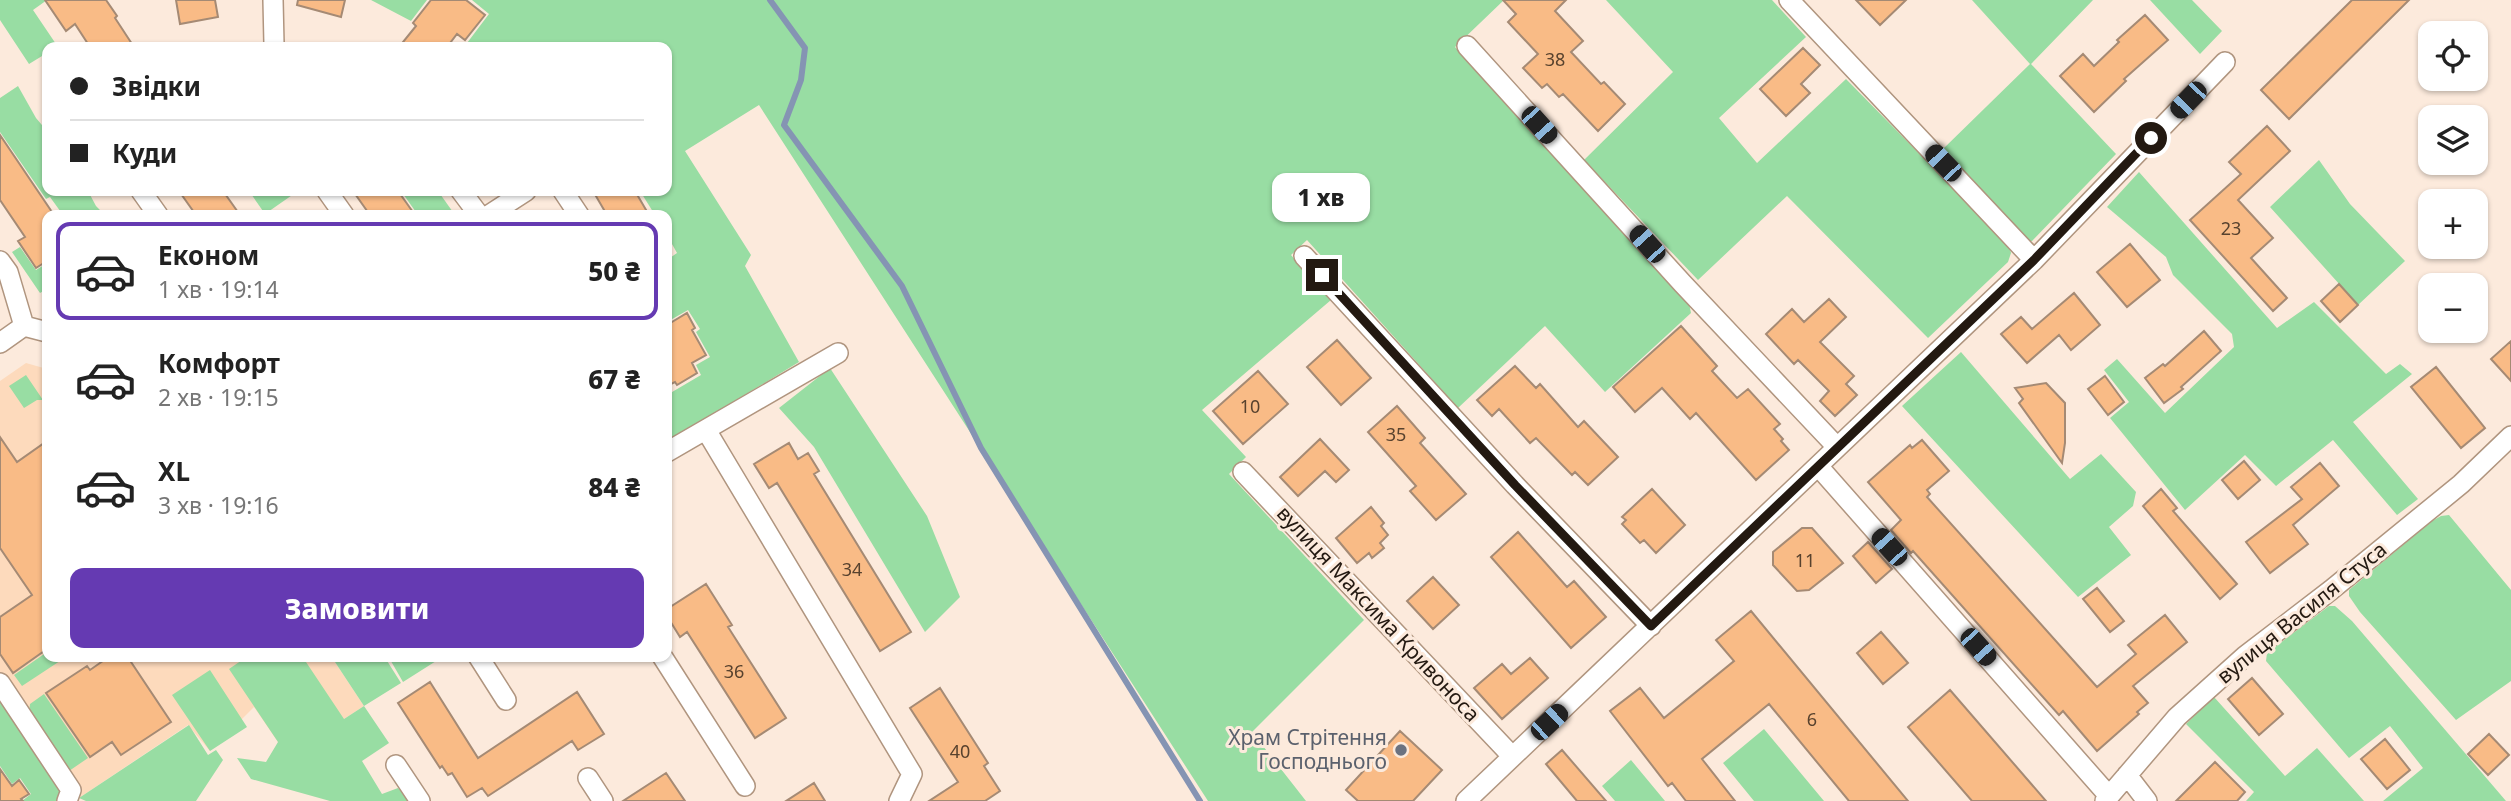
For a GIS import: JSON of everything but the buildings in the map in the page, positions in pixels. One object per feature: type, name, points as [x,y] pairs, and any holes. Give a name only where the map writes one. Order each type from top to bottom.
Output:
[{"type":"street","points":[[273,0],[274,42]]},
{"type":"street","points":[[1789,0],[2034,260]]},
{"type":"street","points":[[1467,46],[1683,284],[1836,447]]},
{"type":"street","points":[[1466,801],[2034,260],[2225,62]]},
{"type":"street","points":[[497,210],[518,196]]},
{"type":"street","points":[[1304,256],[1515,485],[1651,626]]},
{"type":"street","points":[[0,261],[8,272],[24,326]]},
{"type":"street","points":[[0,343],[24,326],[42,331]]},
{"type":"street","points":[[672,449],[838,354]]},
{"type":"street","points":[[706,430],[912,774],[899,801]]},
{"type":"street","name":"вулиця Василя Стуса","points":[[2107,799],[2176,717],[2245,656],[2461,484],[2511,436]]},
{"type":"street","points":[[1818,466],[2107,799]]},
{"type":"street","name":"вулиця Максима Кривоноса","points":[[1243,472],[1512,756]]},
{"type":"street","points":[[482,662],[506,700]]},
{"type":"street","points":[[666,662],[745,786]]},
{"type":"street","points":[[0,683],[71,790],[67,801]]},
{"type":"street","points":[[396,765],[420,801]]},
{"type":"street","points":[[2127,775],[2147,801]]},
{"type":"street","points":[[588,778],[603,801]]},
{"type":"shaded area","points":[[26,363],[42,368],[42,662],[335,662],[364,706],[344,719],[278,742],[254,707],[210,751],[188,725],[79,798],[62,792],[0,695],[0,381]]},
{"type":"green space","points":[[0,0],[47,0],[33,10],[55,42],[42,42],[42,56],[29,64],[0,20]]},
{"type":"green space","points":[[371,0],[427,0],[411,21]]},
{"type":"green space","points":[[472,0],[1504,0],[1455,47],[1688,298],[1691,313],[1605,392],[1545,326],[1458,408],[1307,240],[1291,255],[1331,300],[1202,410],[1246,457],[1229,474],[1364,620],[1252,732],[1306,801],[1208,801],[759,105],[685,151],[751,255],[745,266],[799,362],[672,439],[672,392],[701,375],[696,365],[710,357],[696,332],[700,329],[688,310],[672,319],[672,256],[677,253],[672,244],[672,210],[652,210],[643,196],[672,196],[672,42],[468,42],[489,14]]},
{"type":"green space","points":[[1606,0],[1772,0],[1806,37],[1719,118],[1757,163],[1846,79],[2009,245],[2011,253],[2008,262],[1928,338],[1787,196],[1698,280],[1584,160],[1673,72]]},
{"type":"green space","points":[[1972,0],[2093,0],[2031,64],[2116,154],[2032,241],[2026,241],[1943,149],[2030,64]]},
{"type":"green space","points":[[2150,0],[2192,0],[2222,31],[2200,54]]},
{"type":"green space","points":[[18,86],[42,125],[42,193],[0,132],[0,98]]},
{"type":"green space","points":[[2319,160],[2350,204],[2405,261],[2358,305],[2270,207]]},
{"type":"green space","points":[[2139,172],[2277,328],[2314,302],[2386,374],[2400,364],[2412,374],[2353,422],[2418,499],[2397,515],[2333,440],[2276,486],[2245,455],[2185,510],[2110,418],[2129,402],[2104,370],[2117,359],[2165,413],[2234,347],[2232,334],[2173,275],[2166,257],[2107,207]]},
{"type":"green space","points":[[44,196],[91,196],[100,210],[59,210],[50,197],[46,199]]},
{"type":"green space","points":[[252,196],[291,196],[271,210],[262,210]]},
{"type":"green space","points":[[405,196],[442,196],[451,210],[414,210]]},
{"type":"green space","points":[[20,247],[36,270],[42,266],[42,292],[40,293],[12,252]]},
{"type":"green space","points":[[1961,352],[2070,479],[2101,454],[2136,492],[2133,506],[2109,527],[2131,555],[2078,597],[1902,406]]},
{"type":"green space","points":[[830,368],[927,516],[960,597],[925,632],[814,447],[779,408]]},
{"type":"green space","points":[[26,375],[42,400],[24,408],[9,386]]},
{"type":"green space","points":[[2449,515],[2511,590],[2511,681],[2456,720],[2360,612],[2349,596],[2349,590],[2432,521]]},
{"type":"green space","points":[[2329,606],[2335,606],[2352,621],[2506,801],[2383,801],[2423,768],[2390,726],[2349,758],[2266,661],[2267,653]]},
{"type":"green space","points":[[42,655],[42,662],[58,662],[22,686],[14,675]]},
{"type":"green space","points":[[239,662],[306,662],[344,719],[364,706],[389,743],[362,761],[382,794],[398,788],[410,801],[330,801],[251,779],[237,758],[266,762],[278,742],[229,669]]},
{"type":"green space","points":[[335,662],[388,662],[401,683],[364,706]]},
{"type":"green space","points":[[391,662],[435,662],[403,682]]},
{"type":"green space","points":[[210,670],[247,727],[210,751],[172,695]]},
{"type":"green space","points":[[44,694],[88,758],[69,771],[29,713],[30,704]]},
{"type":"green space","points":[[2214,697],[2285,776],[2317,748],[2364,801],[2246,801],[2254,792],[2186,724]]},
{"type":"green space","points":[[0,700],[62,792],[59,801],[22,801],[31,794],[20,778],[12,784],[0,766]]},
{"type":"green space","points":[[189,725],[208,755],[216,750],[223,760],[196,801],[86,801],[79,798]]},
{"type":"green space","points":[[1764,729],[1824,801],[1754,801],[1723,763]]},
{"type":"green space","points":[[1631,760],[1665,801],[1615,801],[1602,786]]},
{"type":"waterway","points":[[770,0],[805,48],[801,80],[784,125],[902,286],[981,448],[1200,801]]},
{"type":"place","name":"Храм Стрітення Господнього","points":[[1401,750]]},
{"type":"route","points":[[1322,275],[1515,485],[1651,626],[2034,260],[2151,138]]}]
